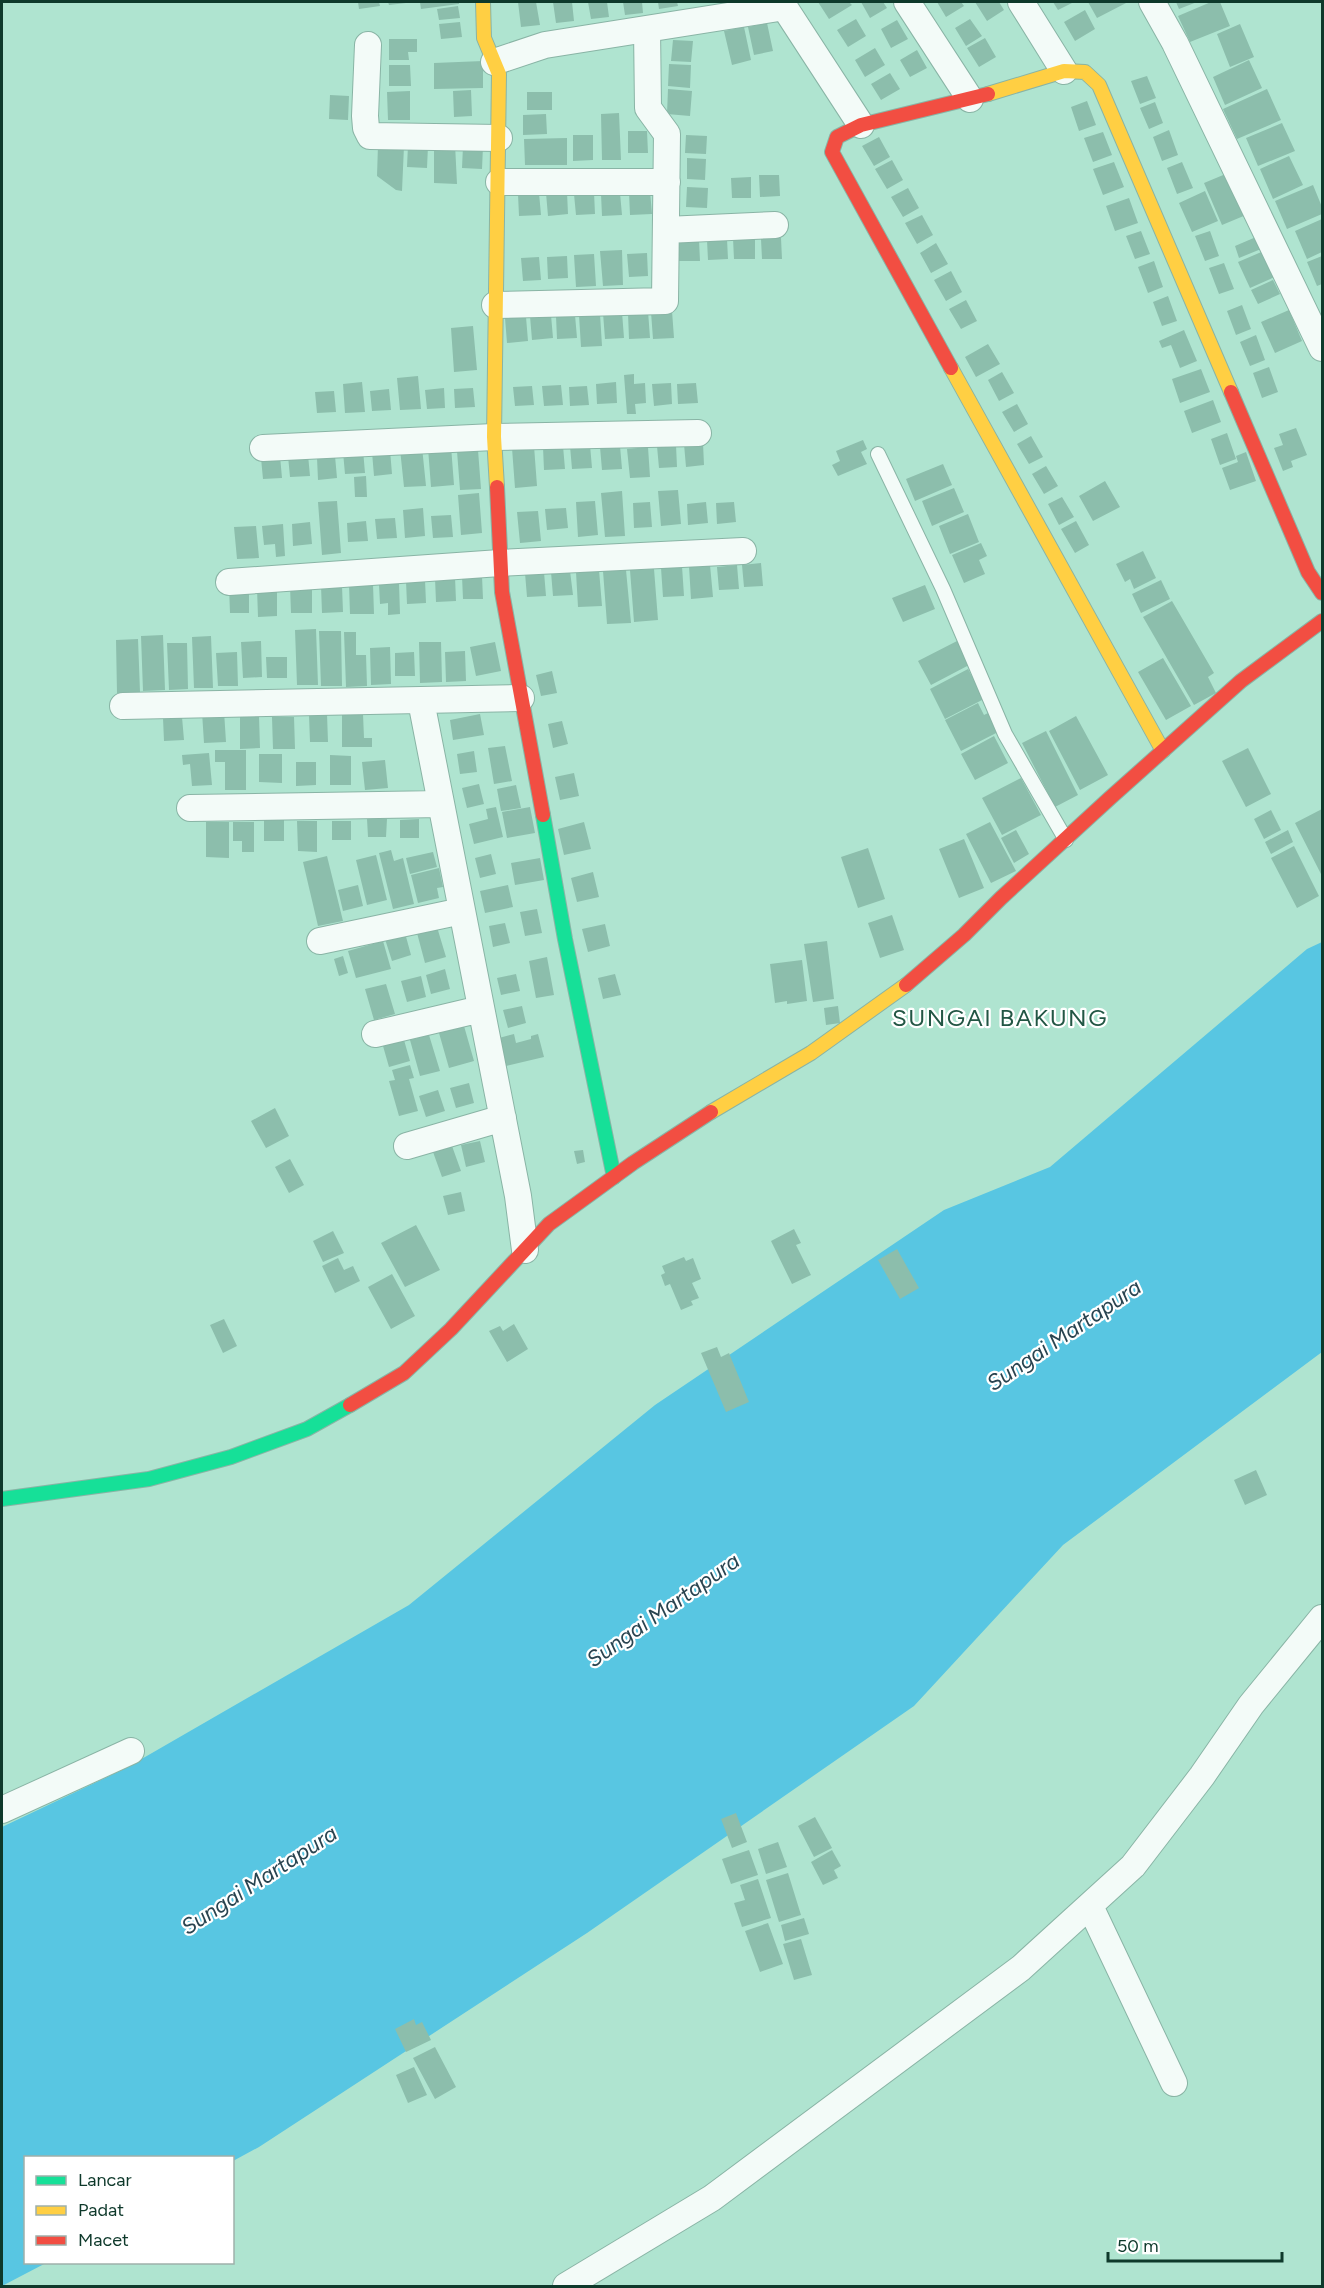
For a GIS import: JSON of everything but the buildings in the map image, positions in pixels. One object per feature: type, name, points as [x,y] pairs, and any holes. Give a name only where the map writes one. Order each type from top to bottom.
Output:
[{"type":"street","points":[[483,2],[484,38],[499,74],[494,437],[502,592],[565,939],[614,1177]]},
{"type":"street","points":[[907,2],[970,99]]},
{"type":"street","points":[[1021,2],[1064,71]]},
{"type":"street","points":[[1152,2],[1175,44],[1323,348]]},
{"type":"street","points":[[494,62],[545,45],[783,4],[861,125]]},
{"type":"street","points":[[495,305],[665,302],[667,134],[648,108],[647,29]]},
{"type":"street","points":[[368,45],[365,116],[366,128],[370,136],[499,138]]},
{"type":"street","points":[[1163,751],[832,152],[837,136],[861,125],[970,99],[1064,71],[1085,72],[1099,85],[1308,572],[1323,593]]},
{"type":"street","points":[[499,182],[667,182]]},
{"type":"street","points":[[666,230],[775,225]]},
{"type":"street","points":[[263,448],[494,437],[698,432]]},
{"type":"street","points":[[229,582],[500,563],[743,551]]},
{"type":"street","points":[[2,1500],[149,1479],[231,1457],[307,1429],[404,1373],[451,1329],[549,1224],[614,1177],[737,1096],[811,1053],[876,1009],[964,935],[1001,898],[1241,681],[1321,627]]},
{"type":"street","points":[[123,706],[521,698]]},
{"type":"street","points":[[421,700],[518,1196],[525,1250]]},
{"type":"street","points":[[190,808],[441,804]]},
{"type":"street","points":[[320,941],[462,911]]},
{"type":"street","points":[[375,1034],[481,1009]]},
{"type":"street","points":[[407,1146],[503,1118]]},
{"type":"street","points":[[566,2286],[712,2198],[1012,1976],[1133,1866],[1202,1776],[1251,1705],[1323,1618]]},
{"type":"street","points":[[2,1810],[130,1751]]},
{"type":"street","points":[[1090,1906],[1174,2083]]},
{"type":"lane","points":[[879,454],[943,589],[1005,734],[1066,840]]},
{"type":"water","name":"Sungai Martapura","points":[[1322,942],[1322,1352],[1063,1545],[914,1706],[587,1933],[259,2147],[234,2160],[234,2156],[24,2156],[24,2264],[44,2264],[2,2286],[2,1827],[126,1768],[409,1605],[655,1405],[944,1210],[1050,1167],[1307,949]]},
{"type":"traffic: fast","points":[[543,815],[565,939],[614,1177]]},
{"type":"traffic: fast","points":[[2,1499],[149,1479],[231,1457],[307,1429],[350,1405]]},
{"type":"traffic: slow","points":[[483,2],[484,38],[499,74],[494,437],[497,487]]},
{"type":"traffic: slow","points":[[988,94],[1064,71],[1085,72],[1099,85],[1231,392]]},
{"type":"traffic: slow","points":[[951,368],[1163,751]]},
{"type":"traffic: slow","points":[[711,1112],[811,1053],[906,985]]},
{"type":"traffic: jam","points":[[951,368],[832,152],[837,137],[861,125],[988,94]]},
{"type":"traffic: jam","points":[[1231,392],[1308,572],[1322,593]]},
{"type":"traffic: jam","points":[[497,487],[502,592],[543,815]]},
{"type":"traffic: jam","points":[[906,985],[964,935],[1110,798],[1241,681],[1322,621]]},
{"type":"traffic: jam","points":[[350,1405],[404,1373],[451,1329],[549,1224],[633,1163],[711,1112]]},
{"type":"district","name":"SUNGAI BAKUNG","points":[[1000,1017]]}]
